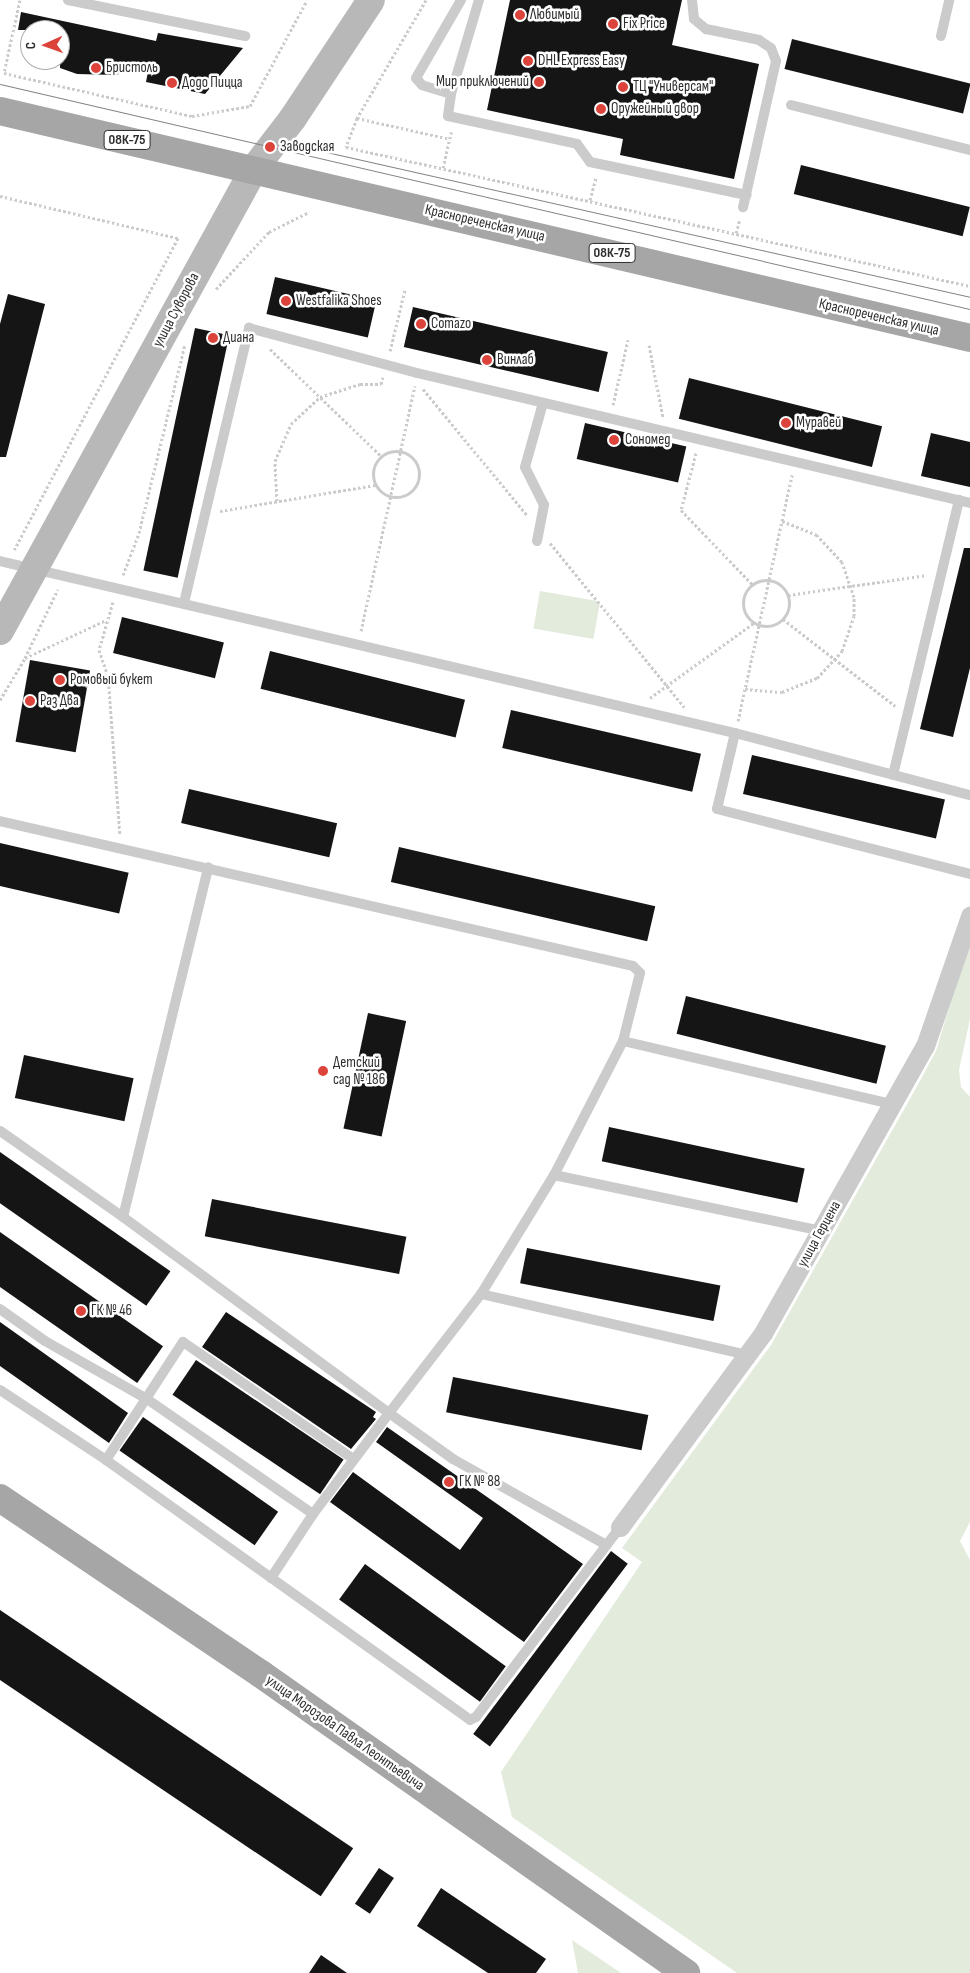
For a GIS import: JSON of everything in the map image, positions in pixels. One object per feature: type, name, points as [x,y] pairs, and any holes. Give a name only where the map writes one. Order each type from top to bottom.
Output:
[{"type":"main road","name":"улица Суворова","points":[[0,631],[254,169],[293,118],[371,0]]},
{"type":"main road","name":"Краснореченская улица","points":[[0,111],[970,338]]},
{"type":"main road","name":"улица Морозова Павла Леонтьевича","points":[[0,1498],[261,1674],[686,1973]]},
{"type":"street","name":"улица Герцена","points":[[620,1527],[748,1355],[821,1231],[925,1046],[970,916]]},
{"type":"lane","points":[[68,0],[245,36]]},
{"type":"lane","points":[[451,94],[422,85],[416,78],[461,0]]},
{"type":"lane","points":[[479,0],[451,94],[447,114],[454,118],[577,144],[590,162],[747,195]]},
{"type":"lane","points":[[692,0],[694,20],[706,30],[759,40],[771,48],[776,61],[743,207]]},
{"type":"lane","points":[[941,36],[949,0]]},
{"type":"lane","points":[[791,105],[970,150]]},
{"type":"lane","points":[[184,603],[249,328],[386,365],[666,433],[970,503]]},
{"type":"lane","points":[[538,535],[544,505],[525,467],[543,403]]},
{"type":"lane","points":[[893,775],[959,500]]},
{"type":"lane","points":[[4,562],[699,724],[970,795]]},
{"type":"lane","points":[[735,733],[718,809],[970,874]]},
{"type":"lane","points":[[0,822],[208,867],[633,966],[640,973],[622,1041],[554,1175],[481,1294],[312,1514],[271,1578]]},
{"type":"lane","points":[[123,1217],[208,867]]},
{"type":"lane","points":[[622,1041],[892,1104]]},
{"type":"lane","points":[[0,1131],[123,1217],[453,1459],[606,1545]]},
{"type":"lane","points":[[554,1175],[821,1231]]},
{"type":"lane","points":[[481,1294],[748,1355]]},
{"type":"lane","points":[[0,1309],[45,1341],[147,1399],[312,1514]]},
{"type":"lane","points":[[106,1460],[183,1342],[353,1459]]},
{"type":"lane","points":[[0,1390],[106,1460],[470,1720],[476,1717],[620,1527]]},
{"type":"path","points":[[20,0],[4,74],[192,116],[250,106],[306,0]]},
{"type":"path","points":[[426,0],[357,118],[346,147],[970,286]]},
{"type":"path","points":[[357,118],[450,139]]},
{"type":"path","points":[[443,168],[454,118]]},
{"type":"path","points":[[590,200],[598,164]]},
{"type":"path","points":[[0,196],[178,238],[4,562]]},
{"type":"path","points":[[211,295],[269,232],[309,212]]},
{"type":"path","points":[[277,501],[275,468],[281,442],[295,419],[320,397],[360,384],[381,384],[405,290]]},
{"type":"path","points":[[249,328],[381,456]]},
{"type":"path","points":[[610,419],[628,340]]},
{"type":"path","points":[[122,848],[108,676],[99,650],[106,620],[140,533],[186,344]]},
{"type":"path","points":[[649,345],[666,433]]},
{"type":"path","points":[[359,644],[416,381],[538,535],[699,724]]},
{"type":"path","points":[[699,440],[681,510],[753,585]]},
{"type":"path","points":[[400,451],[415,462],[419,479],[413,490],[403,497],[390,497],[375,484],[375,464],[381,456],[400,451]]},
{"type":"path","points":[[735,733],[795,462]]},
{"type":"path","points":[[205,514],[375,484]]},
{"type":"path","points":[[745,690],[782,692],[800,687],[817,678],[836,660],[850,634],[854,616],[852,586],[842,562],[831,547],[808,530],[782,521]]},
{"type":"path","points":[[788,595],[941,573]]},
{"type":"path","points":[[769,580],[781,585],[788,595],[789,608],[783,619],[772,625],[759,625],[754,622],[744,609],[744,598],[753,585],[769,580]]},
{"type":"path","points":[[783,619],[907,716]]},
{"type":"path","points":[[25,658],[106,620]]},
{"type":"path","points":[[635,709],[754,622]]},
{"type":"shaded area","points":[[540,591],[600,602],[593,639],[533,628]]},
{"type":"shaded area","points":[[970,938],[970,1019],[959,1070],[961,1087],[970,1097],[970,1522],[960,1541],[970,1560],[970,1973],[737,1973],[512,1817],[501,1772],[642,1562],[622,1548],[771,1345],[915,1090],[936,1051]]},
{"type":"shaded area","points":[[572,1940],[621,1973],[578,1973]]},
{"type":"building","name":"ТЦ \"Универсам\"","points":[[510,0],[682,0],[672,45],[759,64],[734,179],[620,155],[623,139],[487,110]]},
{"type":"building","points":[[21,12],[58,20],[20,20],[20,30],[18,30]]},
{"type":"building","points":[[70,23],[156,41],[158,33],[243,48],[205,94],[146,82],[149,66],[115,75],[77,74],[66,70],[70,70]]},
{"type":"building","points":[[792,39],[970,83],[963,114],[785,69]]},
{"type":"building","points":[[801,165],[970,207],[963,236],[794,194]]},
{"type":"building","points":[[275,277],[376,300],[368,337],[266,314]]},
{"type":"building","points":[[8,294],[45,304],[6,457],[0,457],[0,324]]},
{"type":"building","points":[[413,307],[608,352],[599,392],[404,347]]},
{"type":"building","points":[[195,328],[229,335],[178,578],[143,571]]},
{"type":"building","points":[[689,378],[882,426],[872,467],[679,419]]},
{"type":"building","points":[[585,423],[686,446],[678,482],[577,459]]},
{"type":"building","points":[[931,433],[970,442],[970,487],[921,476]]},
{"type":"building","points":[[964,548],[970,548],[970,668],[953,737],[920,729]]},
{"type":"building","points":[[122,617],[224,642],[215,678],[113,653]]},
{"type":"building","points":[[270,651],[465,700],[456,737],[261,689]]},
{"type":"building","points":[[30,660],[90,671],[76,752],[16,742]]},
{"type":"building","points":[[511,710],[701,754],[692,792],[502,748]]},
{"type":"building","points":[[752,755],[945,800],[936,839],[743,794]]},
{"type":"building","points":[[189,789],[337,823],[329,857],[181,823]]},
{"type":"building","points":[[0,843],[129,873],[119,914],[0,886]]},
{"type":"building","points":[[399,847],[655,906],[647,941],[391,882]]},
{"type":"building","points":[[686,996],[886,1046],[876,1084],[677,1034]]},
{"type":"building","points":[[368,1013],[406,1021],[382,1137],[343,1128]]},
{"type":"building","points":[[24,1055],[134,1078],[124,1121],[15,1098]]},
{"type":"building","points":[[609,1127],[805,1169],[797,1203],[602,1161]]},
{"type":"building","points":[[0,1152],[170,1271],[146,1306],[0,1203]]},
{"type":"building","points":[[212,1199],[406,1237],[399,1274],[205,1236]]},
{"type":"building","name":"ГК № 46","points":[[0,1232],[163,1346],[137,1383],[0,1287]]},
{"type":"building","points":[[527,1248],[720,1286],[714,1321],[520,1283]]},
{"type":"building","points":[[226,1312],[376,1412],[373,1417],[376,1419],[351,1449],[202,1347]]},
{"type":"building","points":[[0,1322],[128,1413],[109,1443],[0,1366]]},
{"type":"building","points":[[196,1360],[344,1460],[320,1494],[173,1395]]},
{"type":"building","points":[[453,1377],[648,1415],[641,1450],[446,1412]]},
{"type":"building","points":[[143,1417],[278,1512],[255,1545],[119,1451]]},
{"type":"building","points":[[387,1427],[583,1564],[524,1642],[330,1502],[353,1472],[460,1550],[483,1518],[376,1442]]},
{"type":"building","points":[[611,1551],[628,1564],[490,1747],[473,1734]]},
{"type":"building","points":[[365,1564],[506,1666],[480,1702],[339,1600]]},
{"type":"building","points":[[0,1610],[353,1848],[321,1896],[0,1680]]},
{"type":"building","points":[[379,1868],[394,1878],[370,1914],[355,1904]]},
{"type":"building","points":[[441,1888],[546,1959],[536,1973],[488,1973],[417,1926]]},
{"type":"building","points":[[321,1955],[347,1973],[309,1973]]},
{"type":"tram line","points":[[0,84],[970,309]]},
{"type":"tram line","points":[[304,147],[970,297]]},
{"type":"place","name":"Любимый","points":[[520,15]]},
{"type":"place","name":"Fix Price","points":[[613,24]]},
{"type":"place","name":"DHL Express Easy","points":[[528,61]]},
{"type":"place","name":"Бристоль","points":[[96,68]]},
{"type":"place","name":"Мир приключений","points":[[539,82]]},
{"type":"place","name":"Додо Пицца","points":[[172,83]]},
{"type":"place","name":"ТЦ \"Универсам\"","points":[[623,87]]},
{"type":"place","name":"Оружейный двор","points":[[601,109]]},
{"type":"place","name":"Заводская","points":[[270,147]]},
{"type":"place","name":"Westfalika Shoes","points":[[286,301]]},
{"type":"place","name":"Comazo","points":[[421,324]]},
{"type":"place","name":"Диана","points":[[213,338]]},
{"type":"place","name":"Винлаб","points":[[487,360]]},
{"type":"place","name":"Муравей","points":[[786,423]]},
{"type":"place","name":"Сономед","points":[[614,440]]},
{"type":"place","name":"Ромовый букет","points":[[60,680]]},
{"type":"place","name":"Раз Два","points":[[30,701]]},
{"type":"place","name":"Детский сад № 186","points":[[323,1071]]},
{"type":"place","name":"ГК № 46","points":[[81,1311]]},
{"type":"place","name":"ГК № 88","points":[[449,1482]]}]
